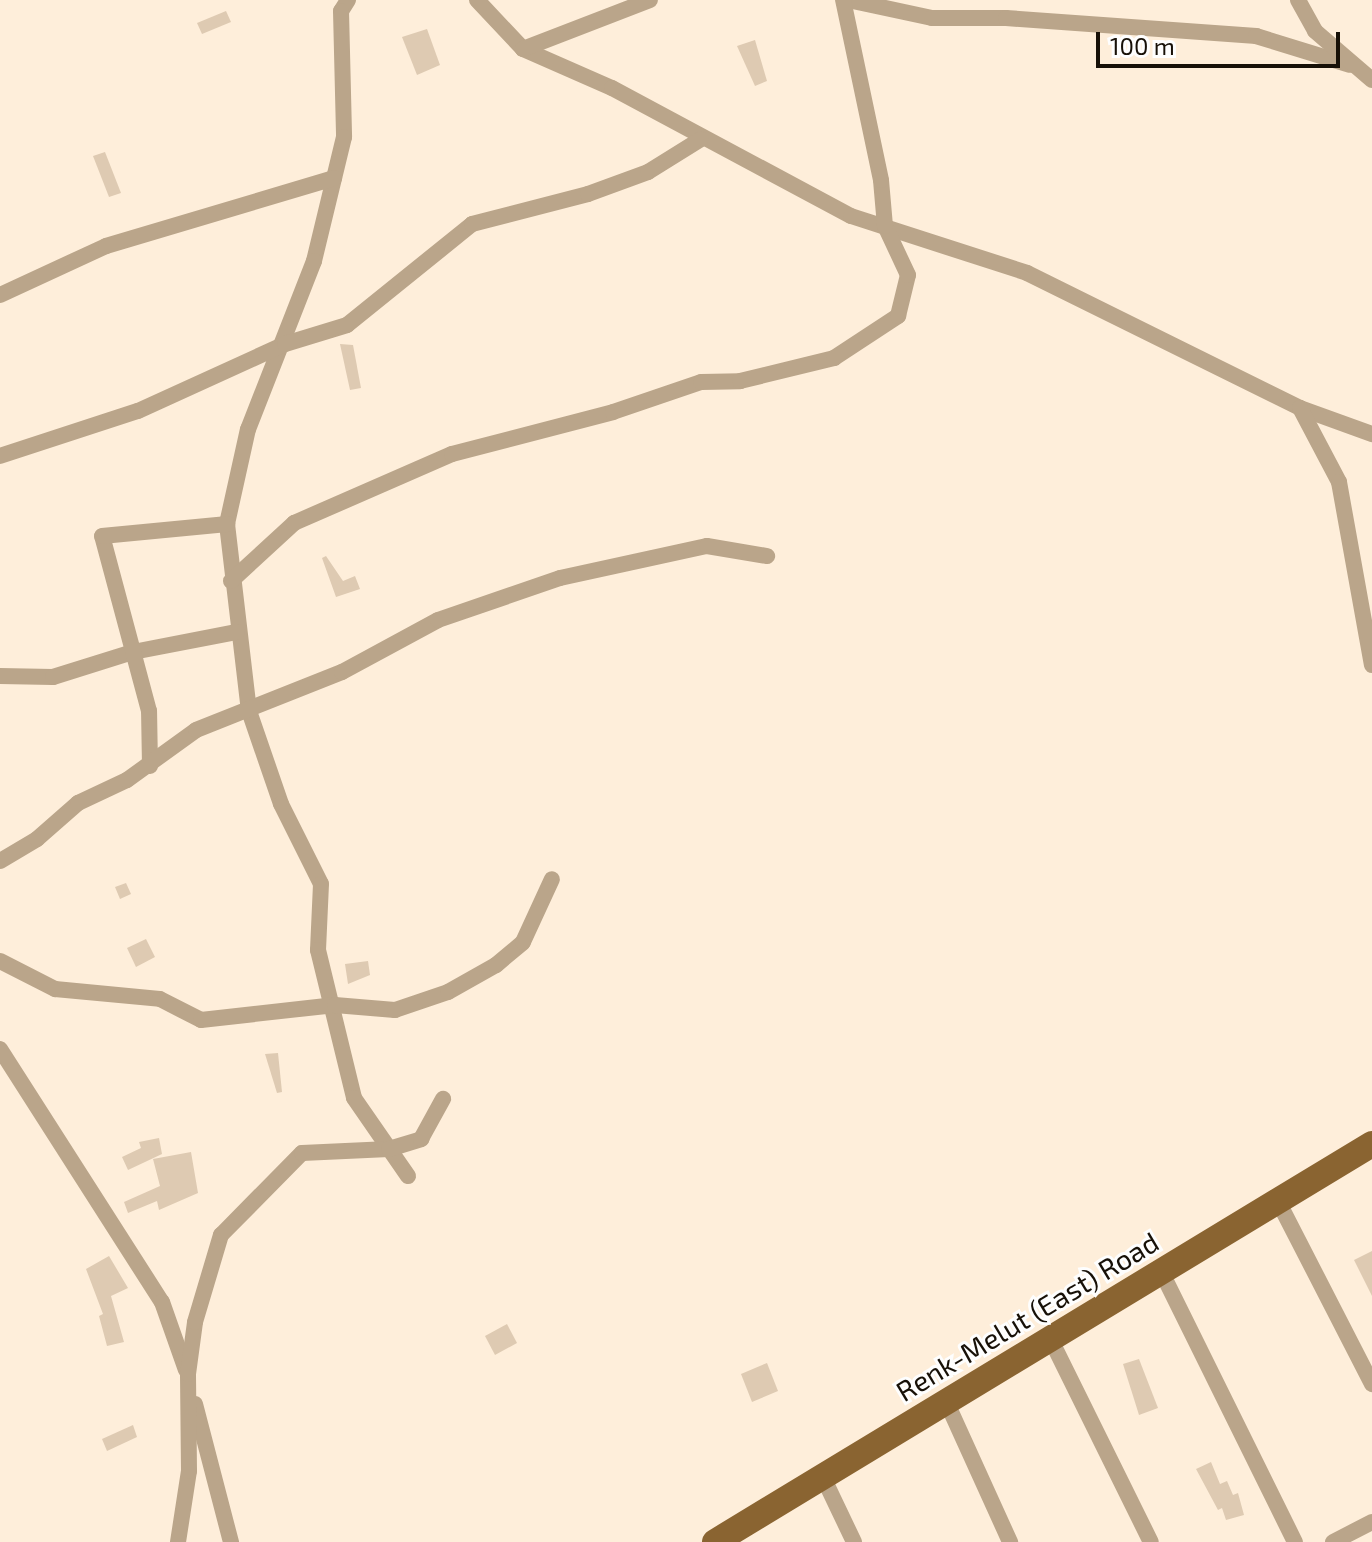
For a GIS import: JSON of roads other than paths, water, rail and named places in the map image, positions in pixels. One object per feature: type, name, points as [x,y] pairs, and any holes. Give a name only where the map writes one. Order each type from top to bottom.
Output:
[{"type":"main road","name":"Renk-Melut (East) Road","points":[[715,1542],[1162,1273],[1371,1142]]},
{"type":"street","points":[[348,0],[341,11],[344,137],[314,261],[285,344],[248,429],[227,524],[231,581],[249,711],[281,804],[321,884],[318,950],[335,1005],[354,1098],[408,1176]]},
{"type":"street","points":[[477,0],[523,49],[612,88],[701,139],[851,216],[1027,273],[1300,408],[1372,434]]},
{"type":"street","points":[[523,49],[650,0]]},
{"type":"street","points":[[231,581],[294,523],[452,454],[613,412],[701,382],[740,381],[834,358],[898,316],[908,275],[885,226],[881,180],[846,0],[932,18],[1006,18],[1256,36],[1350,65]]},
{"type":"street","points":[[1298,0],[1315,31],[1350,65],[1372,80]]},
{"type":"street","points":[[0,456],[187,392],[285,344],[347,325],[472,224],[636,176],[701,139]]},
{"type":"street","points":[[0,295],[106,246],[192,216],[254,206],[334,178]]},
{"type":"street","points":[[1300,408],[1339,482],[1372,665]]},
{"type":"street","points":[[150,766],[149,711],[102,536],[227,524]]},
{"type":"street","points":[[0,861],[37,839],[78,803],[150,766],[196,730],[342,672],[438,620],[560,578],[707,546],[767,556]]},
{"type":"street","points":[[0,676],[53,677],[133,652],[237,632]]},
{"type":"street","points":[[0,961],[55,989],[160,999],[201,1020],[335,1005],[395,1010],[448,992],[496,965],[523,942],[552,879]]},
{"type":"street","points":[[0,1049],[162,1302],[188,1374],[231,1542]]},
{"type":"street","points":[[178,1542],[189,1471],[188,1374],[195,1322],[221,1235],[262,1189],[302,1153],[389,1149],[421,1139],[443,1099]]},
{"type":"street","points":[[1278,1201],[1372,1384]]},
{"type":"street","points":[[1162,1273],[1295,1542]]},
{"type":"street","points":[[1051,1340],[1151,1542]]},
{"type":"street","points":[[947,1403],[1010,1542]]},
{"type":"street","points":[[823,1477],[854,1542]]},
{"type":"street","points":[[1333,1542],[1372,1522]]}]
